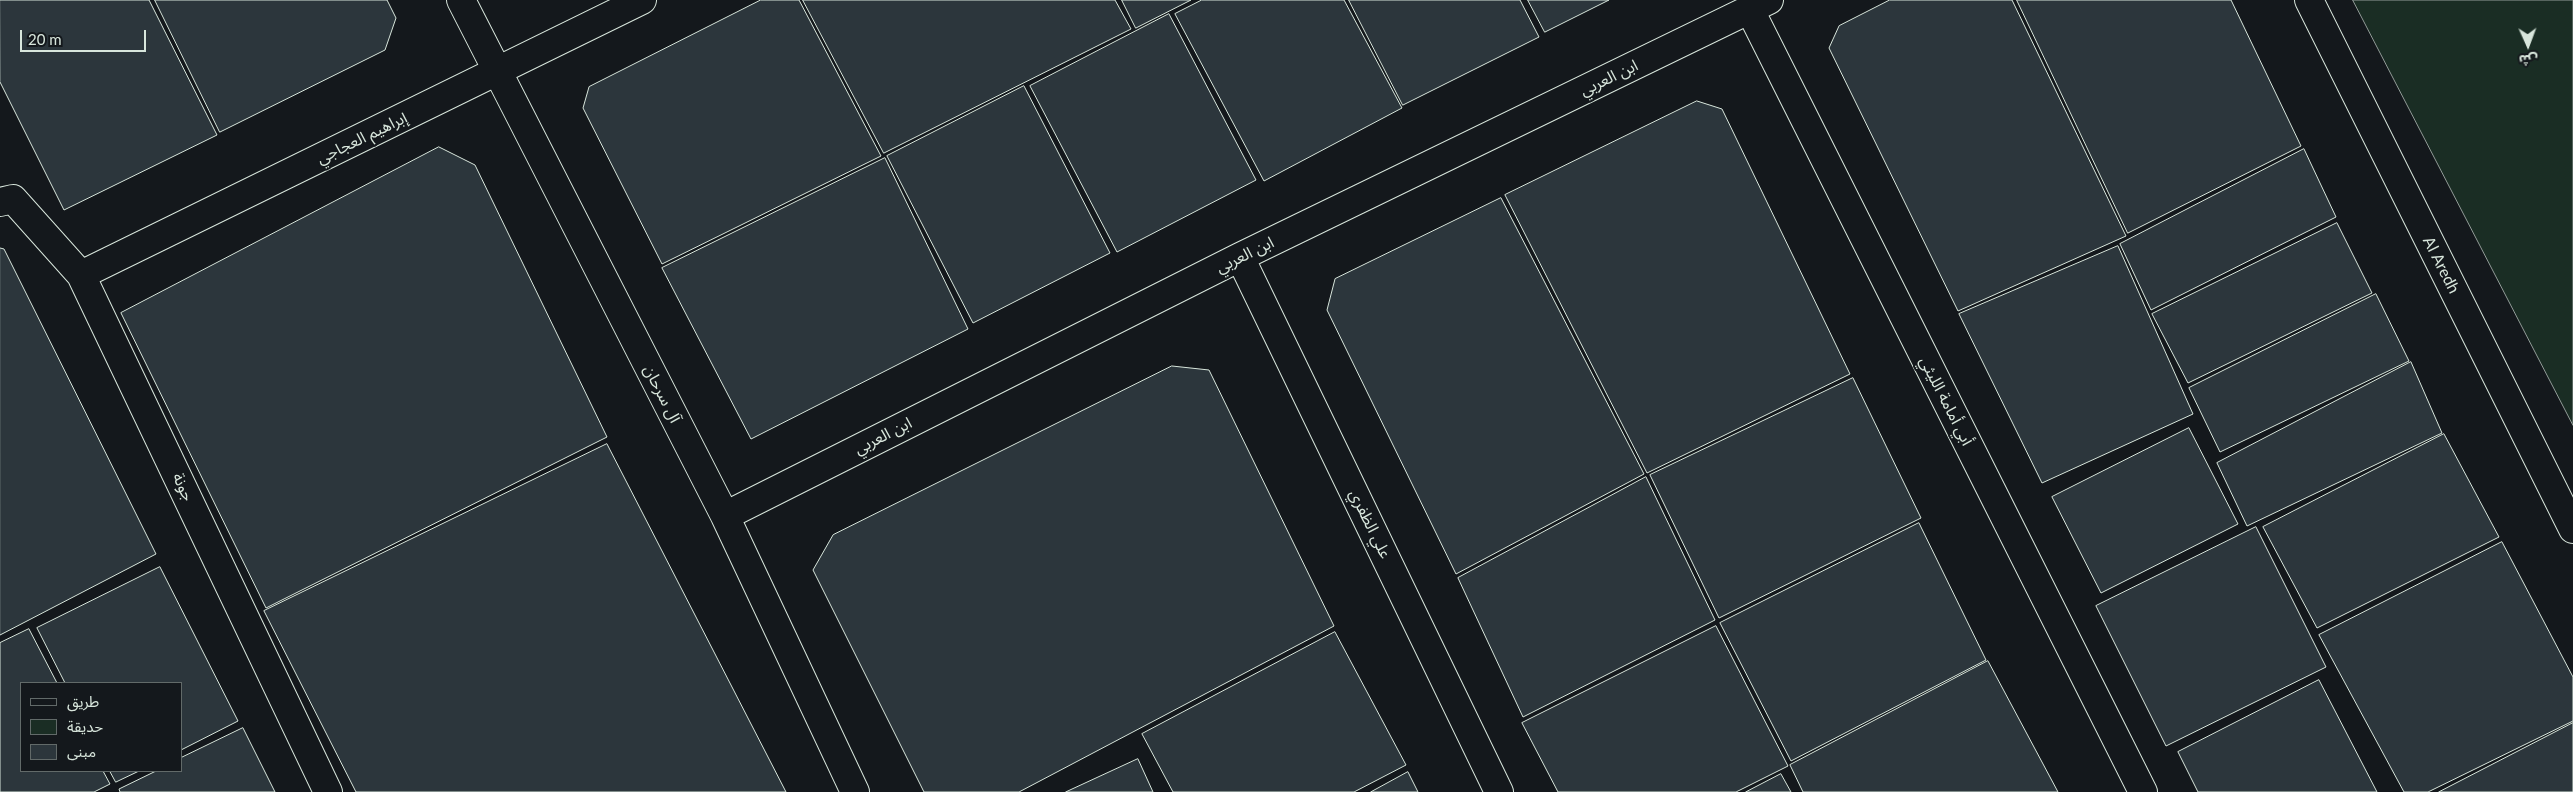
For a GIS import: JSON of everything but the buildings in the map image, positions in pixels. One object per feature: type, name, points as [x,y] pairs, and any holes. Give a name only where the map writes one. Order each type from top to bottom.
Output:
[{"type":"street","name":"آل سرحان","points":[[460,0],[725,516],[855,792]]},
{"type":"street","name":"إبراهيم العجاجي","points":[[82,275],[642,0]]},
{"type":"street","name":"Al Aredh","points":[[2309,0],[2573,529]]},
{"type":"street","name":"ابن العربي","points":[[725,516],[1240,257],[1759,5]]},
{"type":"street","name":"أبي أمامة الليثي","points":[[1759,5],[2143,792]]},
{"type":"street","name":"جونة","points":[[6,200],[82,275],[328,792]]},
{"type":"street","name":"علي الظفري","points":[[1240,257],[1500,792]]},
{"type":"green space","points":[[2353,0],[2573,0],[2573,425]]}]
